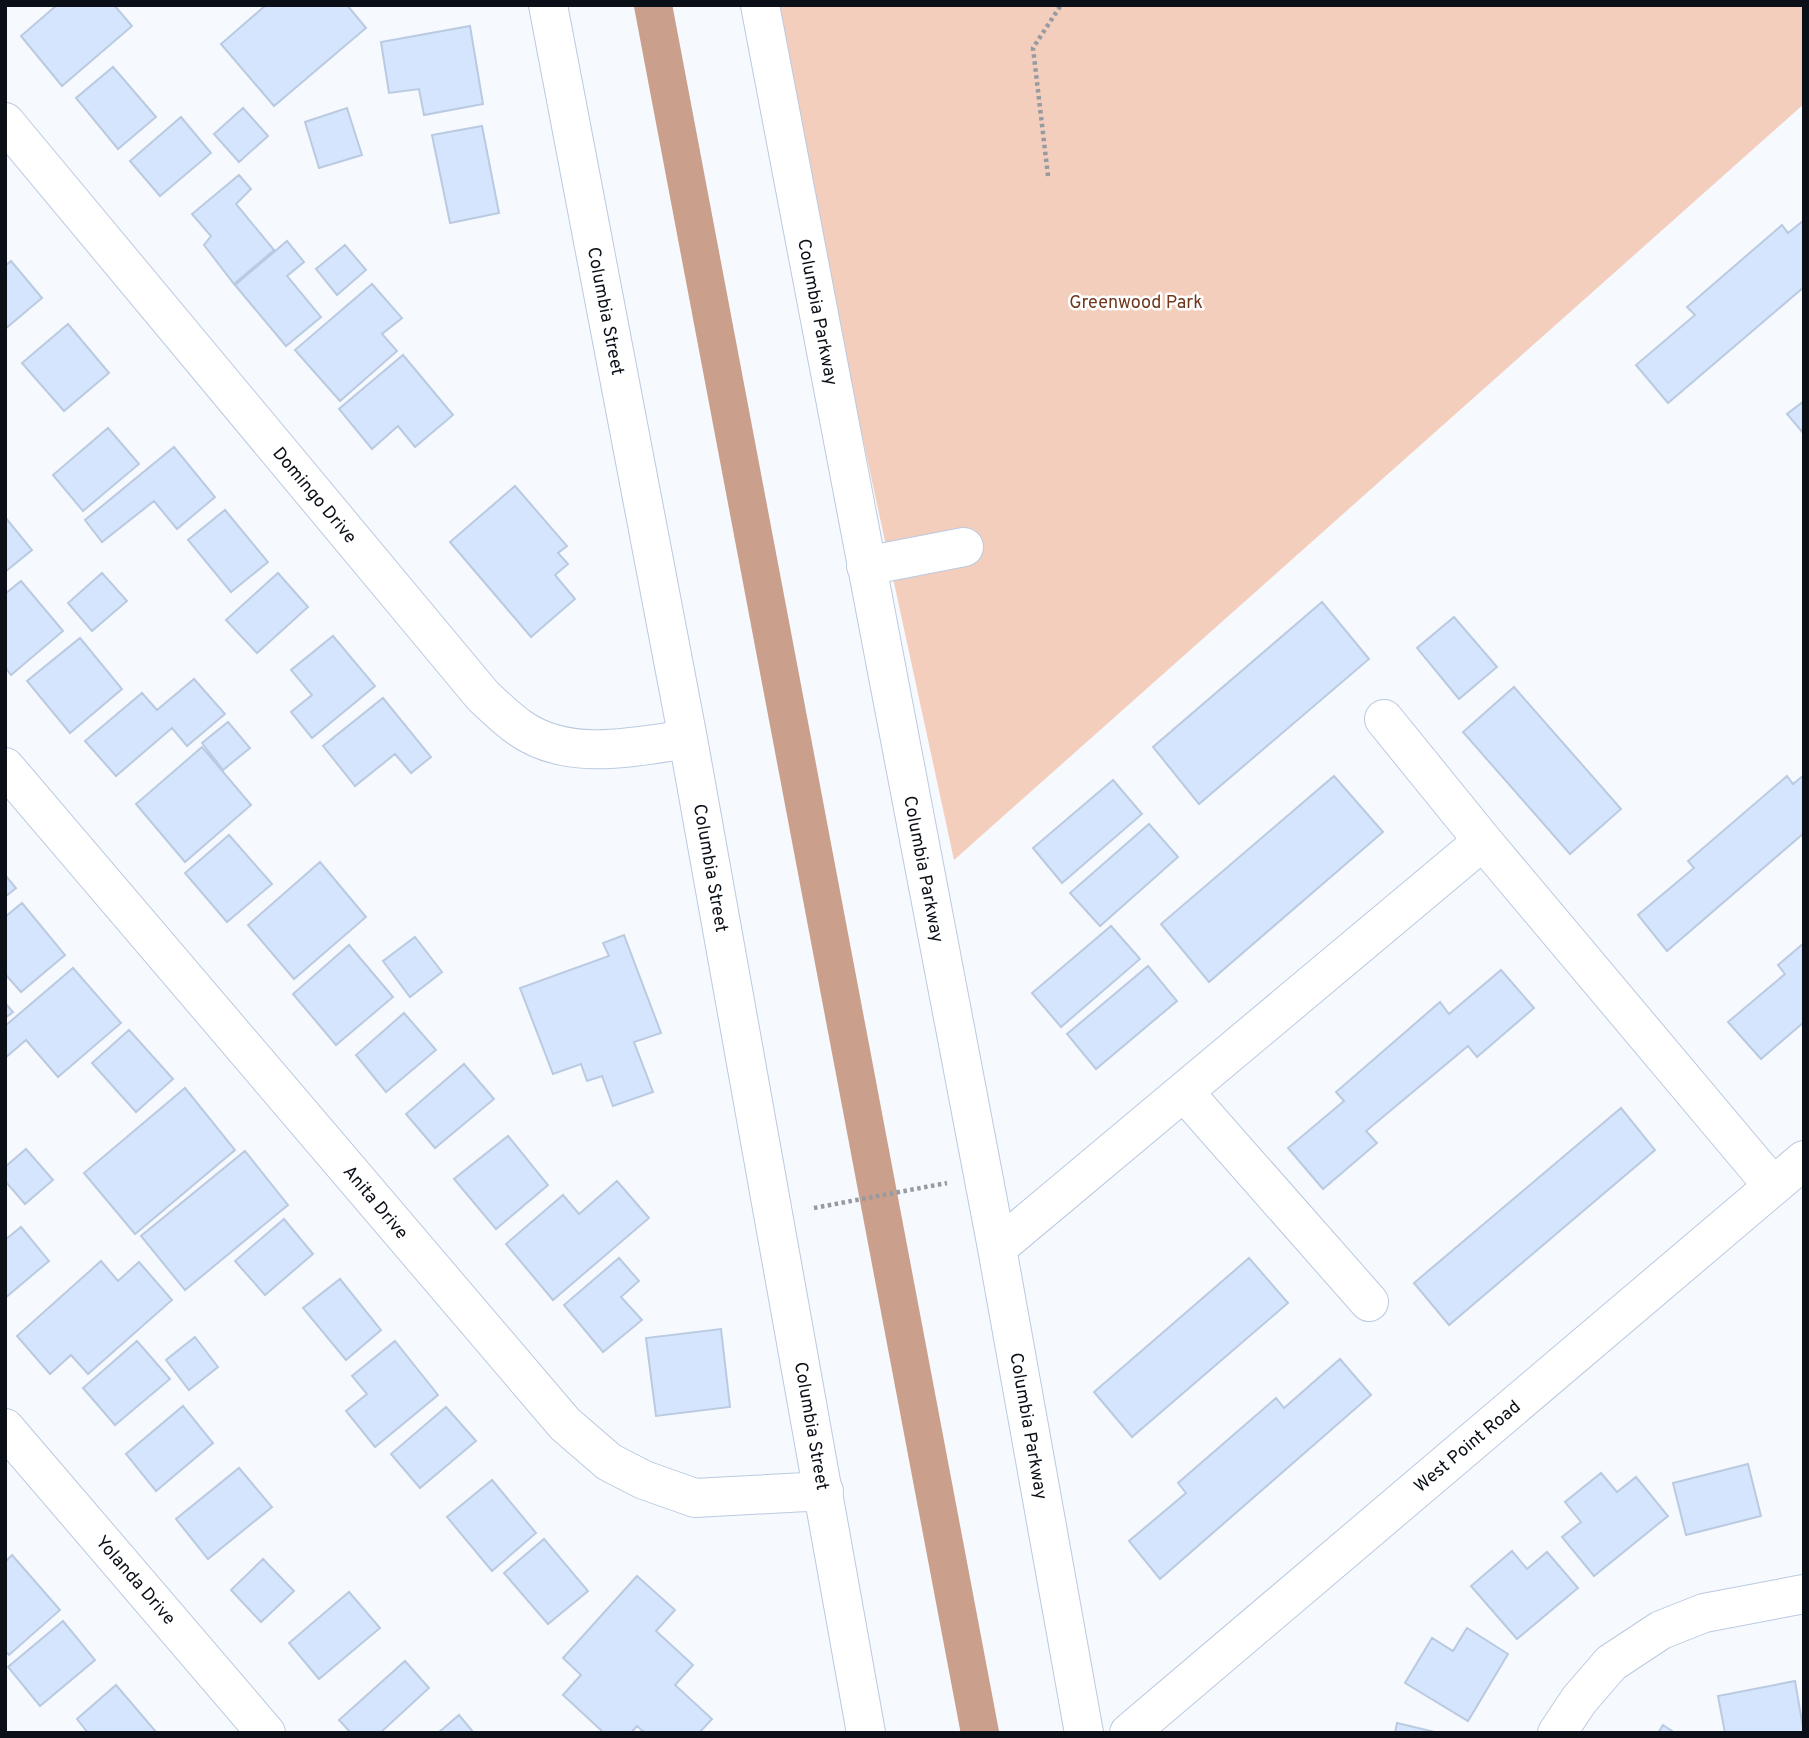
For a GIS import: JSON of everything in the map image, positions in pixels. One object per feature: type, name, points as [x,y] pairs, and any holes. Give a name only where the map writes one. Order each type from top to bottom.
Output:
[{"type":"street","name":"Columbia Street","points":[[548,5],[688,739],[866,1733]]},
{"type":"street","name":"Columbia Parkway","points":[[760,5],[998,1248],[1084,1733]]},
{"type":"street","name":"Domingo Drive","points":[[5,122],[482,696],[521,729],[552,743],[592,750],[688,739]]},
{"type":"street","points":[[866,565],[964,548]]},
{"type":"street","points":[[1384,719],[1773,1186]]},
{"type":"street","name":"Anita Drive","points":[[5,767],[574,1432],[609,1462],[644,1480],[695,1498],[824,1491]]},
{"type":"street","points":[[998,1248],[1483,841]]},
{"type":"street","points":[[1184,1092],[1369,1302]]},
{"type":"street","name":"West Point Road","points":[[1129,1733],[1804,1160]]},
{"type":"street","name":"Yolanda Drive","points":[[5,1428],[266,1733]]},
{"type":"street","points":[[1558,1733],[1579,1700],[1611,1664],[1661,1630],[1704,1614],[1804,1594]]},
{"type":"path","points":[[1048,176],[1033,48],[1061,5]]},
{"type":"path","points":[[814,1208],[940,1184]]},
{"type":"green space","name":"Greenwood Park","points":[[769,5],[1804,5],[1804,104],[954,860]]},
{"type":"building","points":[[57,5],[114,5],[132,26],[62,86],[21,36]]},
{"type":"building","points":[[266,5],[347,5],[366,28],[274,106],[221,44]]},
{"type":"building","points":[[470,26],[483,104],[424,115],[419,89],[389,93],[381,42]]},
{"type":"building","points":[[113,67],[156,117],[118,149],[76,98]]},
{"type":"building","points":[[243,108],[268,136],[239,162],[214,134]]},
{"type":"building","points":[[347,108],[362,155],[319,168],[305,122]]},
{"type":"building","points":[[181,117],[211,153],[160,196],[130,161]]},
{"type":"building","points":[[482,126],[499,213],[450,223],[432,135]]},
{"type":"building","points":[[239,175],[251,189],[236,204],[274,250],[234,284],[204,245],[211,236],[192,214]]},
{"type":"building","points":[[1804,220],[1804,287],[1668,403],[1636,365],[1695,315],[1687,307],[1782,225],[1788,233]]},
{"type":"building","points":[[287,241],[304,262],[287,276],[321,317],[286,346],[235,285]]},
{"type":"building","points":[[345,245],[366,270],[337,295],[316,269]]},
{"type":"building","points":[[11,261],[42,298],[5,329],[5,266]]},
{"type":"building","points":[[372,284],[402,318],[382,334],[397,351],[340,401],[295,350]]},
{"type":"building","points":[[68,324],[109,373],[64,411],[22,363]]},
{"type":"building","points":[[403,355],[453,415],[415,447],[398,426],[372,449],[339,409]]},
{"type":"building","points":[[1804,401],[1804,434],[1787,414]]},
{"type":"building","points":[[108,428],[139,464],[83,511],[53,475]]},
{"type":"building","points":[[174,447],[215,497],[177,529],[154,501],[102,542],[85,520]]},
{"type":"building","points":[[515,486],[567,546],[558,553],[568,564],[555,575],[575,599],[531,637],[450,542]]},
{"type":"building","points":[[225,510],[268,562],[231,592],[188,540]]},
{"type":"building","points":[[5,517],[32,550],[5,572]]},
{"type":"building","points":[[102,573],[127,601],[92,631],[68,603]]},
{"type":"building","points":[[278,573],[308,607],[257,653],[226,620]]},
{"type":"building","points":[[21,581],[63,631],[11,675],[5,667],[5,594]]},
{"type":"building","points":[[1322,602],[1369,659],[1199,804],[1153,747]]},
{"type":"building","points":[[1454,617],[1497,667],[1459,699],[1417,648]]},
{"type":"building","points":[[333,636],[375,686],[312,738],[291,712],[312,695],[291,670]]},
{"type":"building","points":[[80,638],[122,689],[70,733],[27,681]]},
{"type":"building","points":[[194,679],[225,714],[187,746],[172,728],[116,776],[85,741],[142,693],[157,710]]},
{"type":"building","points":[[1514,687],[1621,809],[1570,854],[1463,732]]},
{"type":"building","points":[[383,698],[431,757],[411,773],[395,754],[355,786],[323,746]]},
{"type":"building","points":[[228,722],[250,748],[223,770],[202,743]]},
{"type":"building","points":[[202,747],[251,805],[185,862],[136,804]]},
{"type":"building","points":[[1804,775],[1804,833],[1667,951],[1638,915],[1694,868],[1688,861],[1787,776],[1793,784]]},
{"type":"building","points":[[1334,776],[1383,832],[1209,982],[1161,924]]},
{"type":"building","points":[[1113,780],[1142,814],[1062,883],[1033,848]]},
{"type":"building","points":[[1149,824],[1178,857],[1100,926],[1070,893]]},
{"type":"building","points":[[229,835],[272,884],[227,922],[185,873]]},
{"type":"building","points":[[320,862],[366,917],[294,979],[248,925]]},
{"type":"building","points":[[5,875],[16,888],[5,897]]},
{"type":"building","points":[[22,903],[65,955],[21,992],[5,974],[5,917]]},
{"type":"building","points":[[1111,926],[1140,959],[1061,1027],[1032,993]]},
{"type":"building","points":[[624,935],[661,1033],[634,1042],[653,1092],[613,1106],[602,1076],[587,1081],[581,1064],[553,1074],[520,988],[609,956],[603,943]]},
{"type":"building","points":[[415,937],[442,972],[410,997],[383,961]]},
{"type":"building","points":[[1804,943],[1804,1022],[1761,1059],[1728,1022],[1785,974],[1778,965]]},
{"type":"building","points":[[349,945],[393,997],[336,1045],[293,994]]},
{"type":"building","points":[[1148,966],[1177,1001],[1096,1069],[1067,1034]]},
{"type":"building","points":[[73,968],[121,1023],[58,1077],[26,1040],[5,1058],[5,1026]]},
{"type":"building","points":[[1501,970],[1534,1008],[1477,1057],[1468,1046],[1366,1131],[1377,1143],[1323,1189],[1288,1148],[1344,1101],[1336,1092],[1440,1002],[1449,1014]]},
{"type":"building","points":[[5,1003],[13,1012],[5,1018]]},
{"type":"building","points":[[404,1013],[436,1050],[386,1092],[356,1055]]},
{"type":"building","points":[[129,1030],[173,1079],[136,1112],[92,1063]]},
{"type":"building","points":[[464,1064],[494,1099],[435,1148],[406,1114]]},
{"type":"building","points":[[185,1088],[235,1150],[135,1234],[84,1173]]},
{"type":"building","points":[[1621,1108],[1655,1150],[1449,1325],[1414,1283]]},
{"type":"building","points":[[508,1136],[548,1185],[496,1229],[454,1179]]},
{"type":"building","points":[[26,1149],[53,1180],[25,1204],[5,1181],[5,1167]]},
{"type":"building","points":[[245,1151],[288,1205],[185,1290],[141,1236]]},
{"type":"building","points":[[617,1181],[649,1218],[553,1300],[506,1244],[563,1195],[579,1214]]},
{"type":"building","points":[[284,1219],[313,1254],[265,1295],[235,1261]]},
{"type":"building","points":[[21,1227],[49,1261],[5,1298],[5,1240]]},
{"type":"building","points":[[619,1258],[639,1281],[621,1297],[642,1320],[603,1352],[564,1305]]},
{"type":"building","points":[[1249,1258],[1288,1303],[1132,1437],[1094,1392]]},
{"type":"building","points":[[101,1261],[118,1281],[139,1262],[172,1300],[88,1374],[71,1355],[50,1374],[17,1336]]},
{"type":"building","points":[[340,1279],[381,1330],[346,1360],[303,1308]]},
{"type":"building","points":[[721,1329],[730,1407],[656,1416],[646,1338]]},
{"type":"building","points":[[195,1337],[218,1367],[189,1390],[166,1360]]},
{"type":"building","points":[[137,1341],[170,1379],[115,1425],[83,1388]]},
{"type":"building","points":[[395,1341],[438,1395],[375,1447],[346,1411],[367,1394],[352,1376]]},
{"type":"building","points":[[1340,1359],[1371,1395],[1160,1579],[1129,1541],[1186,1493],[1178,1483],[1276,1398],[1284,1408]]},
{"type":"building","points":[[183,1406],[213,1443],[156,1491],[126,1454]]},
{"type":"building","points":[[446,1407],[476,1441],[420,1488],[391,1454]]},
{"type":"building","points":[[1748,1464],[1761,1516],[1686,1535],[1673,1483]]},
{"type":"building","points":[[239,1468],[272,1507],[208,1559],[176,1519]]},
{"type":"building","points":[[1601,1473],[1617,1492],[1636,1477],[1668,1516],[1594,1576],[1562,1537],[1581,1522],[1565,1502]]},
{"type":"building","points":[[492,1480],[536,1533],[492,1571],[447,1517]]},
{"type":"building","points":[[544,1539],[588,1591],[548,1624],[504,1573]]},
{"type":"building","points":[[1512,1551],[1527,1569],[1547,1552],[1578,1588],[1517,1639],[1471,1586]]},
{"type":"building","points":[[12,1555],[60,1610],[9,1655],[5,1651],[5,1562]]},
{"type":"building","points":[[263,1559],[294,1591],[261,1622],[231,1590]]},
{"type":"building","points":[[637,1576],[675,1610],[656,1631],[693,1665],[675,1685],[712,1719],[699,1733],[645,1733],[637,1726],[631,1733],[604,1733],[563,1695],[581,1675],[563,1658]]},
{"type":"building","points":[[349,1592],[380,1628],[319,1679],[289,1643]]},
{"type":"building","points":[[63,1621],[95,1660],[40,1706],[8,1667]]},
{"type":"building","points":[[1467,1628],[1508,1654],[1468,1721],[1405,1683],[1432,1638],[1453,1651]]},
{"type":"building","points":[[405,1661],[429,1688],[380,1733],[351,1733],[339,1720]]},
{"type":"building","points":[[1795,1681],[1804,1733],[1725,1733],[1718,1696]]},
{"type":"building","points":[[116,1685],[157,1733],[88,1733],[77,1719]]},
{"type":"building","points":[[459,1715],[474,1733],[438,1733]]},
{"type":"building","points":[[1397,1723],[1439,1733],[1395,1733]]},
{"type":"building","points":[[1663,1725],[1675,1733],[1658,1733]]},
{"type":"waterway","points":[[653,5],[980,1733]]}]
